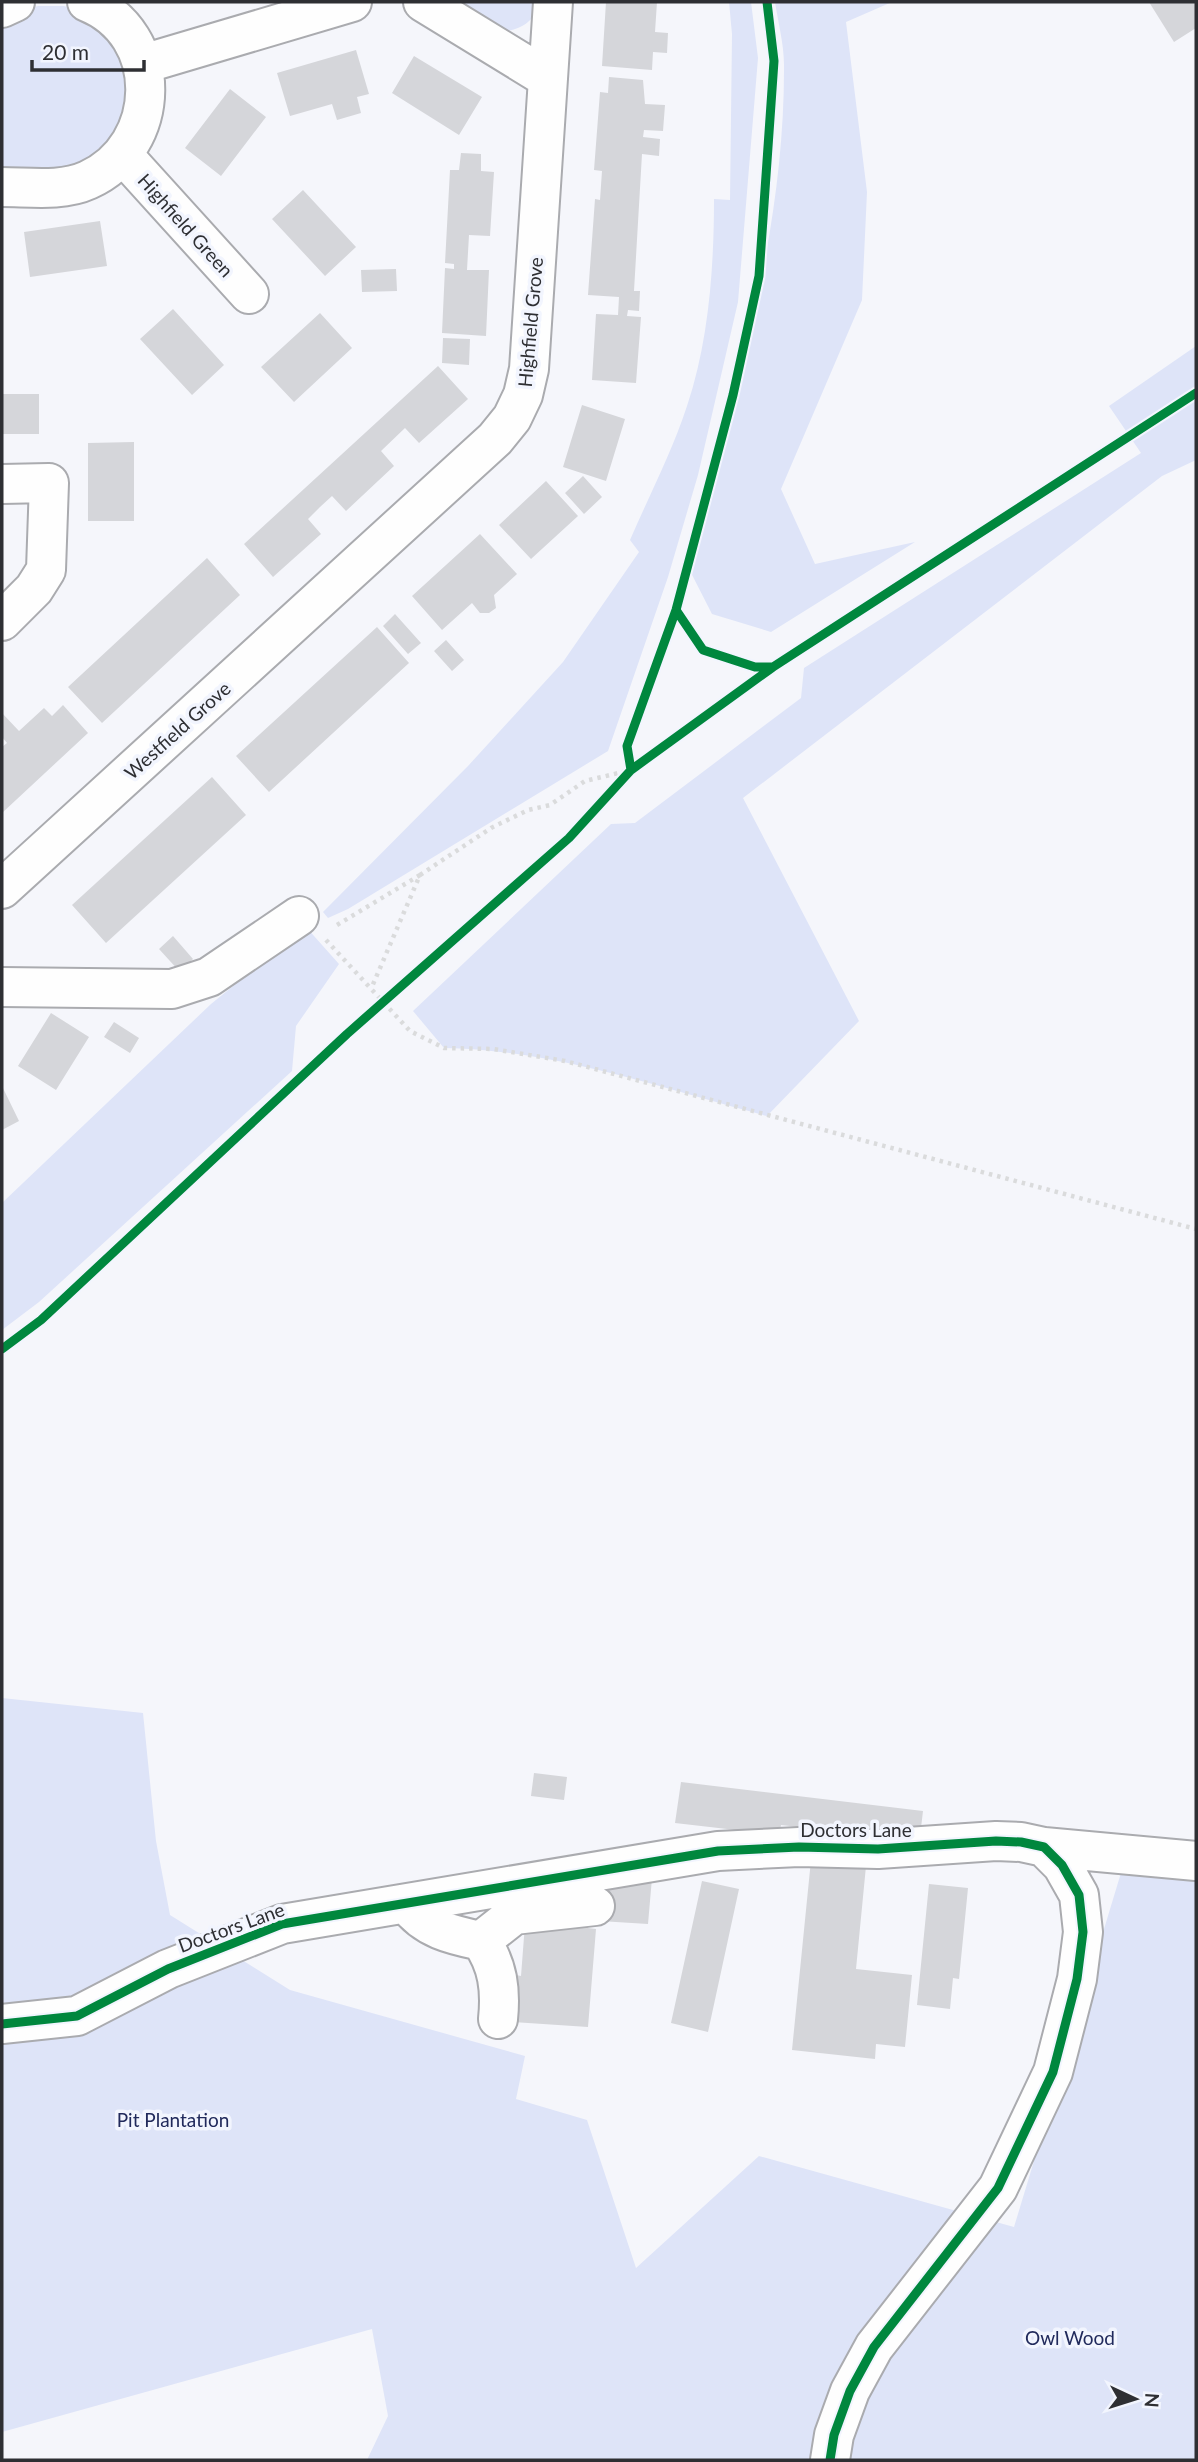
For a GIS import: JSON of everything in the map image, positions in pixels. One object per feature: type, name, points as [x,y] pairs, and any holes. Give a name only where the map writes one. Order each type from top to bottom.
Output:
[{"type":"street","points":[[2,8],[15,2]]},
{"type":"street","name":"Highfield Green","points":[[2,187],[57,188],[86,181],[122,155],[133,141],[145,113],[147,82],[143,64],[122,26],[87,2]]},
{"type":"street","points":[[143,64],[352,2]]},
{"type":"street","points":[[423,2],[547,78]]},
{"type":"street","name":"Highfield Grove","points":[[352,571],[495,439],[512,418],[523,395],[529,369],[553,2]]},
{"type":"street","name":"Highfield Green","points":[[122,155],[249,294]]},
{"type":"street","points":[[2,484],[49,483],[46,570],[34,589],[2,621]]},
{"type":"street","name":"Westfield Grove","points":[[2,890],[352,571]]},
{"type":"street","points":[[2,987],[172,989],[209,977],[310,925]]},
{"type":"street","name":"Doctors Lane","points":[[2,2024],[76,2016],[168,1969],[282,1924],[718,1851],[799,1847],[878,1849],[1021,1842],[1044,1847],[1196,1861]]},
{"type":"street","points":[[830,2460],[834,2435],[850,2391],[874,2347],[999,2188],[1053,2072],[1077,1979],[1083,1932],[1079,1895],[1062,1865],[1044,1847]]},
{"type":"street","points":[[407,1904],[416,1917],[445,1933],[481,1941],[493,1958],[501,1995],[498,2020]]},
{"type":"street","points":[[481,1941],[514,1914],[595,1906]]},
{"type":"path","points":[[622,780],[642,762]]},
{"type":"path","points":[[631,770],[585,782],[550,804],[528,810],[491,828],[420,875],[310,925],[410,1031],[444,1048],[493,1049],[565,1060],[1196,1229]]},
{"type":"path","points":[[371,989],[420,875]]},
{"type":"path","points":[[374,1009],[393,992]]},
{"type":"green space","points":[[448,2],[538,2],[534,15],[526,24],[501,32]]},
{"type":"green space","points":[[729,2],[751,2],[758,58],[738,302],[698,475],[668,577],[608,751],[348,909],[328,918],[323,912],[468,766],[563,662],[639,552],[630,540],[681,423],[700,356],[711,277],[714,199],[730,200],[732,34]]},
{"type":"green space","points":[[775,2],[892,2],[846,22],[867,192],[862,300],[781,489],[815,564],[915,542],[771,632],[712,614],[688,567],[753,319],[776,193],[784,65]]},
{"type":"green space","points":[[38,6],[64,6],[89,14],[126,53],[132,105],[107,151],[58,172],[2,171],[2,21],[12,14]]},
{"type":"green space","points":[[1196,346],[1196,460],[1162,476],[743,798],[859,1021],[767,1116],[567,1063],[486,1050],[444,1048],[413,1011],[611,824],[635,823],[801,698],[804,668],[1141,453],[1109,406]]},
{"type":"green space","points":[[306,927],[339,964],[296,1026],[292,1071],[39,1302],[2,1330],[2,1203],[211,1004]]},
{"type":"green space","name":"Pit Plantation","points":[[2,1698],[143,1713],[156,1841],[170,1915],[290,1990],[525,2056],[516,2099],[587,2120],[636,2268],[759,2156],[1014,2227],[1130,1843],[1196,1847],[1196,2460],[367,2460],[388,2416],[372,2329],[2,2432]]},
{"type":"building","points":[[606,2],[657,2],[655,32],[668,33],[667,53],[653,52],[652,70],[602,66]]},
{"type":"building","points":[[1149,2],[1196,2],[1196,28],[1174,42]]},
{"type":"building","points":[[356,50],[369,94],[357,97],[361,113],[337,120],[332,104],[290,116],[277,73]]},
{"type":"building","points":[[414,56],[482,97],[459,135],[392,93]]},
{"type":"building","points":[[609,77],[643,80],[645,104],[665,105],[663,131],[644,130],[643,137],[660,139],[659,156],[642,154],[634,291],[640,291],[639,311],[628,310],[627,316],[641,317],[636,383],[592,380],[596,314],[618,315],[619,297],[588,295],[595,199],[600,200],[602,171],[594,170],[600,92],[608,93]]},
{"type":"building","points":[[230,89],[266,117],[221,176],[185,148]]},
{"type":"building","points":[[461,153],[481,154],[481,171],[494,172],[490,236],[469,235],[467,270],[489,270],[486,336],[442,333],[445,268],[454,269],[454,264],[445,263],[450,170],[459,170]]},
{"type":"building","points":[[303,190],[356,247],[325,276],[272,219]]},
{"type":"building","points":[[100,221],[107,266],[30,277],[24,232]]},
{"type":"building","points":[[396,269],[397,291],[362,292],[361,270]]},
{"type":"building","points":[[173,309],[224,365],[192,395],[140,339]]},
{"type":"building","points":[[320,313],[352,348],[294,402],[261,367]]},
{"type":"building","points":[[443,338],[470,339],[469,365],[442,363]]},
{"type":"building","points":[[438,366],[468,399],[419,443],[405,428],[381,451],[394,466],[346,511],[332,496],[320,507],[308,519],[321,534],[273,577],[244,544]]},
{"type":"building","points":[[2,394],[39,394],[39,434],[2,434]]},
{"type":"building","points":[[582,405],[625,419],[606,481],[563,467]]},
{"type":"building","points":[[134,442],[134,521],[88,521],[88,443]]},
{"type":"building","points":[[583,476],[602,497],[584,514],[565,493]]},
{"type":"building","points":[[546,481],[578,516],[531,559],[499,525]]},
{"type":"building","points":[[480,534],[517,574],[494,595],[496,608],[489,613],[480,613],[472,603],[442,630],[412,596]]},
{"type":"building","points":[[207,558],[240,595],[102,723],[68,687]]},
{"type":"building","points":[[395,614],[421,643],[408,654],[383,626]]},
{"type":"building","points":[[377,627],[409,663],[269,792],[236,756]]},
{"type":"building","points":[[446,640],[464,660],[452,671],[434,651]]},
{"type":"building","points":[[63,705],[88,733],[2,813],[2,747],[7,743],[2,737],[2,713],[19,731],[44,708],[52,716]]},
{"type":"building","points":[[212,777],[246,815],[106,943],[72,905]]},
{"type":"building","points":[[173,936],[193,959],[180,972],[159,949]]},
{"type":"building","points":[[51,1013],[89,1037],[56,1090],[18,1066]]},
{"type":"building","points":[[114,1022],[139,1038],[130,1053],[104,1037]]},
{"type":"building","points":[[2,1086],[19,1121],[2,1130]]},
{"type":"building","points":[[534,1773],[567,1777],[564,1800],[531,1796]]},
{"type":"building","points":[[681,1782],[923,1811],[921,1828],[851,1833],[781,1825],[779,1835],[675,1823]]},
{"type":"building","points":[[811,1860],[866,1866],[856,1969],[912,1975],[905,2047],[876,2044],[875,2059],[792,2050]]},
{"type":"building","points":[[652,1878],[648,1924],[600,1921],[603,1885]]},
{"type":"building","points":[[702,1881],[739,1889],[708,2032],[671,2023]]},
{"type":"building","points":[[929,1884],[968,1888],[959,1979],[953,1978],[950,2009],[917,2005]]},
{"type":"building","points":[[589,1916],[588,1928],[596,1929],[588,2027],[513,2022],[516,1975],[521,1976],[525,1924]]},
{"type":"cycle path","points":[[631,770],[627,746],[676,610],[733,395],[759,276],[774,61],[767,2]]},
{"type":"cycle path","points":[[2,1349],[41,1320],[347,1034],[569,838],[631,770],[773,667],[1196,393]]},
{"type":"cycle path","points":[[676,610],[703,650],[755,667],[773,667]]},
{"type":"cycle path","points":[[2,2024],[77,2016],[168,1969],[282,1924],[718,1851],[799,1847],[878,1849],[996,1841],[1021,1842],[1044,1847],[1062,1865],[1079,1895],[1083,1932],[1077,1979],[1053,2072],[998,2188],[874,2347],[850,2391],[834,2435],[830,2460]]},
{"type":"park label","name":"Owl Wood","points":[[1070,2337]]}]
